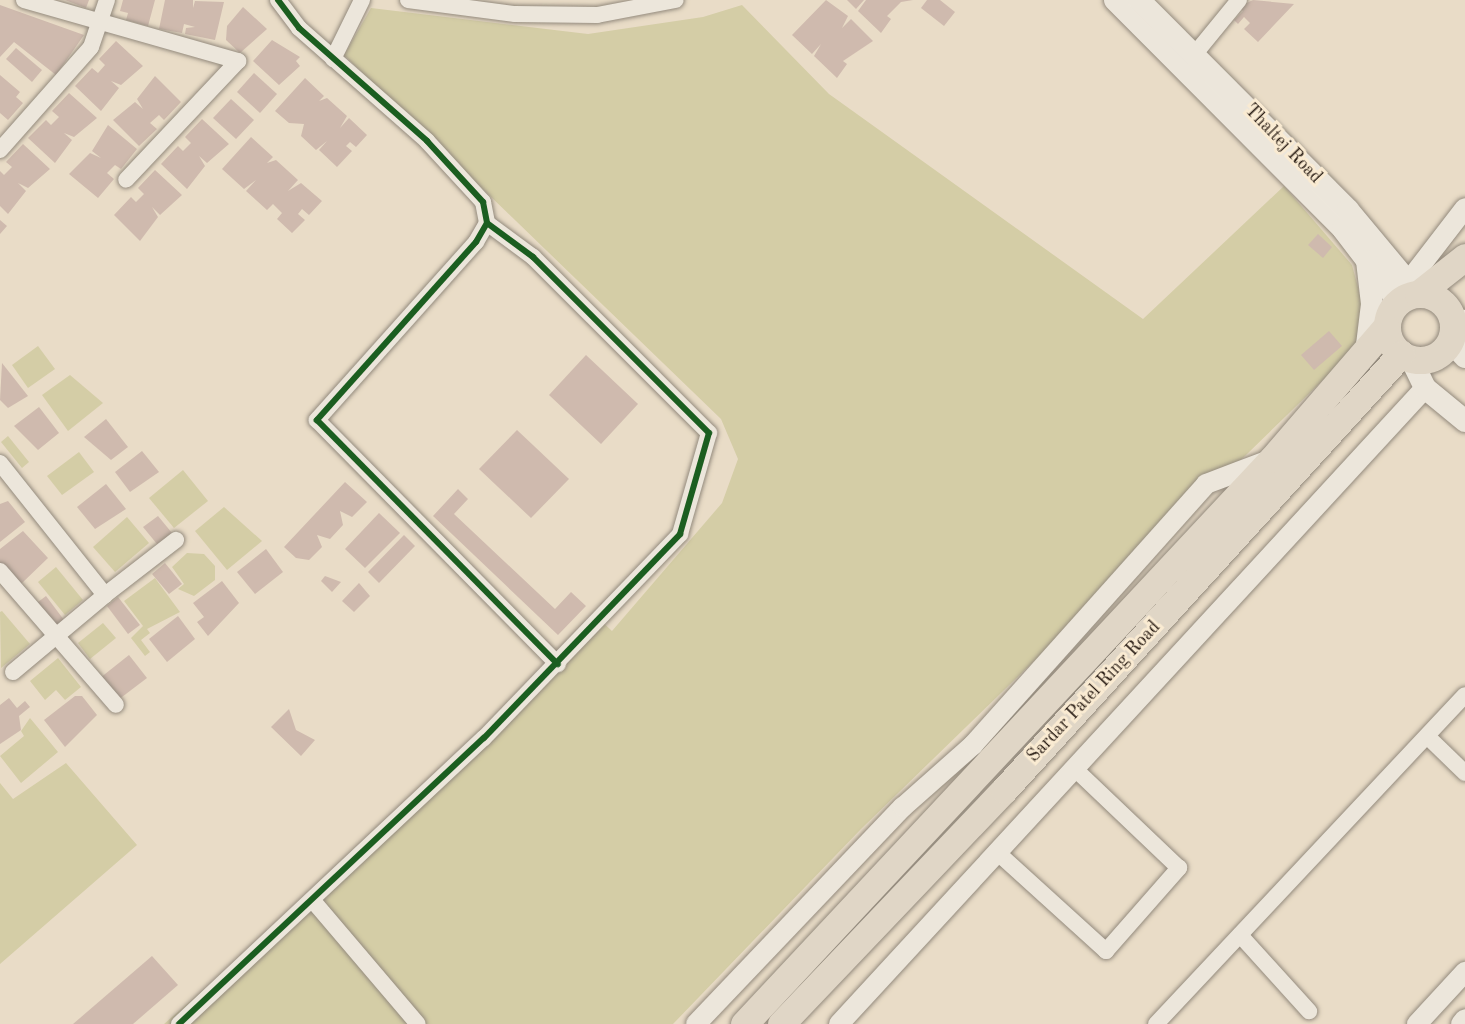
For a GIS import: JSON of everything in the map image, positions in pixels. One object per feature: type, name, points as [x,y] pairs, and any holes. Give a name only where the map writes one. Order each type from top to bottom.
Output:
[{"type":"highway","points":[[1408,292],[1439,299],[1458,326],[1431,359],[1406,357],[1386,327],[1408,292],[1465,257]]},
{"type":"highway","name":"Sardar Patel Ring Road","points":[[744,1024],[1272,459],[1386,327]]},
{"type":"highway","name":"Sardar Patel Ring Road","points":[[781,1024],[1012,782],[1406,357]]},
{"type":"main road","name":"Thaltej Road","points":[[1124,1],[1194,54],[1348,210],[1408,292]]},
{"type":"main road","points":[[1124,1],[1343,228],[1367,261],[1408,292]]},
{"type":"main road","points":[[1365,354],[1372,304],[1367,261]]},
{"type":"main road","points":[[1406,357],[1425,388],[1465,421]]},
{"type":"street","points":[[24,0],[238,61],[126,180]]},
{"type":"street","points":[[0,150],[91,47],[102,23],[107,0]]},
{"type":"street","points":[[278,0],[299,28],[427,141],[483,202],[487,223],[476,242],[317,420],[558,664]]},
{"type":"street","points":[[333,59],[362,0]]},
{"type":"street","points":[[408,0],[515,14],[597,15],[676,0]]},
{"type":"street","points":[[1194,54],[1239,0]]},
{"type":"street","points":[[1408,292],[1465,208]]},
{"type":"street","points":[[179,1024],[314,902],[558,664],[673,546],[704,464],[709,433],[532,257],[487,223]]},
{"type":"street","name":"Sardar Patel Ring Road","points":[[839,1024],[1425,388]]},
{"type":"street","name":"Sardar Patel Ring Road","points":[[696,1024],[903,807],[973,745],[1206,484],[1272,459]]},
{"type":"street","points":[[0,463],[105,595]]},
{"type":"street","points":[[13,672],[105,595],[176,540]]},
{"type":"street","points":[[0,571],[116,705]]},
{"type":"street","points":[[1156,1024],[1465,695]]},
{"type":"street","points":[[1428,736],[1465,773]]},
{"type":"street","points":[[998,853],[1106,951],[1179,868],[1074,768]]},
{"type":"street","points":[[314,902],[418,1024]]},
{"type":"street","points":[[1240,935],[1309,1011]]},
{"type":"street","points":[[1417,1024],[1465,972]]},
{"type":"street","points":[[1461,1024],[1465,1020]]},
{"type":"shaded area","points":[[742,5],[829,94],[1143,319],[1284,186],[1352,265],[1363,306],[1355,349],[861,829],[673,1024],[164,1024],[310,897],[597,617],[612,631],[722,503],[738,459],[721,419],[344,55],[371,8],[588,34],[703,17]]},
{"type":"shaded area","points":[[38,346],[55,369],[28,388],[12,365]]},
{"type":"shaded area","points":[[70,375],[103,403],[68,431],[42,395]]},
{"type":"shaded area","points":[[8,436],[29,462],[22,468],[1,442]]},
{"type":"shaded area","points":[[79,452],[94,472],[62,495],[47,476]]},
{"type":"shaded area","points":[[183,470],[208,501],[174,528],[149,498]]},
{"type":"shaded area","points":[[224,507],[262,541],[227,570],[195,531]]},
{"type":"shaded area","points":[[127,517],[149,543],[115,572],[93,547]]},
{"type":"shaded area","points":[[187,553],[204,554],[215,566],[215,580],[194,596],[178,589],[184,584],[172,567]]},
{"type":"shaded area","points":[[56,567],[83,600],[65,615],[38,582]]},
{"type":"shaded area","points":[[155,578],[180,612],[147,629],[150,633],[141,640],[150,652],[145,656],[131,638],[143,626],[124,601]]},
{"type":"shaded area","points":[[2,611],[30,644],[1,668],[0,612]]},
{"type":"shaded area","points":[[103,623],[116,638],[90,659],[78,643]]},
{"type":"shaded area","points":[[58,658],[81,687],[65,700],[56,690],[45,700],[30,681]]},
{"type":"shaded area","points":[[30,718],[58,752],[21,783],[0,756],[24,736],[21,731]]},
{"type":"shaded area","points":[[66,763],[137,845],[0,964],[0,783],[13,799]]},
{"type":"building","points":[[65,0],[89,0],[86,8]]},
{"type":"building","points":[[123,0],[155,0],[148,26],[126,20],[128,13],[120,11]]},
{"type":"building","points":[[165,0],[193,0],[193,8],[195,1],[224,2],[215,40],[185,34],[186,28],[195,27],[184,24],[182,33],[159,29]]},
{"type":"building","points":[[826,0],[848,16],[842,28],[851,19],[873,41],[843,61],[847,64],[837,78],[814,56],[821,44],[812,54],[792,35]]},
{"type":"building","points":[[847,0],[864,0],[856,9]]},
{"type":"building","points":[[866,0],[913,0],[901,2],[887,16],[891,19],[881,33],[858,11]]},
{"type":"building","points":[[927,0],[940,0],[955,12],[944,26],[921,8]]},
{"type":"building","points":[[1253,0],[1294,4],[1258,42],[1244,29],[1250,23],[1244,17],[1238,24],[1234,20],[1243,11],[1238,7]]},
{"type":"building","points":[[0,5],[84,35],[56,75],[14,42],[0,57]]},
{"type":"building","points":[[243,7],[267,29],[240,53],[226,40],[227,26]]},
{"type":"building","points":[[272,40],[300,57],[296,61],[300,66],[279,85],[253,61]]},
{"type":"building","points":[[116,41],[143,66],[121,85],[111,81],[119,88],[101,111],[75,86],[92,68],[98,73],[105,65],[99,59]]},
{"type":"building","points":[[16,48],[42,70],[32,82],[6,59]]},
{"type":"building","points":[[254,73],[277,94],[260,113],[237,92]]},
{"type":"building","points":[[0,75],[20,92],[16,97],[23,103],[8,120],[0,113]]},
{"type":"building","points":[[155,76],[181,102],[164,120],[159,115],[150,123],[157,129],[139,146],[113,120],[135,102],[143,109],[137,99]]},
{"type":"building","points":[[305,78],[324,96],[319,101],[327,98],[347,116],[340,128],[349,118],[367,135],[356,147],[350,142],[346,146],[352,151],[337,167],[319,150],[327,141],[316,150],[301,136],[304,124],[289,123],[275,111]]},
{"type":"building","points":[[69,93],[97,118],[74,137],[64,133],[72,140],[55,163],[28,138],[46,120],[51,125],[59,117],[52,111]]},
{"type":"building","points":[[231,99],[254,120],[236,139],[213,118]]},
{"type":"building","points":[[202,119],[229,144],[207,163],[199,156],[205,166],[187,189],[161,164],[178,146],[183,151],[191,143],[185,137]]},
{"type":"building","points":[[108,125],[137,149],[121,169],[115,165],[107,173],[114,179],[98,198],[69,174],[90,153],[101,158],[92,151]]},
{"type":"building","points":[[251,137],[273,157],[267,163],[276,160],[298,180],[288,191],[301,183],[322,201],[309,215],[302,209],[298,214],[305,220],[292,233],[277,219],[282,213],[273,204],[267,210],[246,191],[256,180],[244,189],[222,169]]},
{"type":"building","points":[[23,144],[50,169],[28,188],[18,183],[26,191],[8,214],[0,206],[0,171],[4,175],[12,167],[6,162]]},
{"type":"building","points":[[155,170],[182,195],[160,215],[152,207],[158,217],[140,241],[114,215],[131,197],[136,202],[144,194],[138,188]]},
{"type":"building","points":[[0,220],[7,226],[0,234]]},
{"type":"building","points":[[1318,234],[1332,247],[1323,258],[1308,245]]},
{"type":"building","points":[[1329,331],[1342,346],[1314,370],[1301,355]]},
{"type":"building","points":[[586,355],[638,404],[601,444],[549,395]]},
{"type":"building","points":[[2,363],[28,396],[8,408],[0,400]]},
{"type":"building","points":[[39,407],[59,433],[38,450],[14,426]]},
{"type":"building","points":[[106,419],[128,447],[111,460],[84,437]]},
{"type":"building","points":[[517,430],[569,479],[531,518],[479,469]]},
{"type":"building","points":[[142,451],[159,472],[130,492],[115,472]]},
{"type":"building","points":[[345,482],[367,502],[352,517],[340,511],[343,525],[330,539],[317,535],[322,547],[309,560],[296,558],[284,547]]},
{"type":"building","points":[[106,484],[126,509],[95,529],[77,507]]},
{"type":"building","points":[[458,489],[468,499],[454,514],[555,609],[571,592],[586,606],[558,635],[433,516]]},
{"type":"building","points":[[8,501],[25,522],[0,542],[0,504]]},
{"type":"building","points":[[379,513],[400,533],[365,568],[345,549]]},
{"type":"building","points":[[158,516],[172,533],[157,544],[143,527]]},
{"type":"building","points":[[23,531],[48,558],[21,584],[10,570],[4,575],[0,570],[0,549]]},
{"type":"building","points":[[404,535],[415,546],[379,583],[368,572]]},
{"type":"building","points":[[266,549],[283,572],[255,594],[237,572]]},
{"type":"building","points":[[165,563],[182,584],[169,594],[152,574]]},
{"type":"building","points":[[325,576],[341,582],[332,592],[321,581]]},
{"type":"building","points":[[222,581],[239,603],[208,636],[197,622],[204,617],[193,603]]},
{"type":"building","points":[[359,583],[370,596],[354,612],[342,601]]},
{"type":"building","points":[[46,596],[64,620],[52,629],[34,605]]},
{"type":"building","points":[[118,597],[140,625],[128,634],[107,606]]},
{"type":"building","points":[[178,616],[195,639],[167,662],[149,639]]},
{"type":"building","points":[[129,655],[147,678],[118,700],[100,678]]},
{"type":"building","points":[[75,696],[82,696],[97,715],[65,747],[44,720]]},
{"type":"building","points":[[9,698],[17,708],[25,701],[30,707],[19,716],[21,730],[0,744],[0,705]]},
{"type":"building","points":[[289,709],[296,730],[315,740],[301,756],[271,727]]},
{"type":"building","points":[[152,956],[178,985],[133,1024],[73,1024]]},
{"type":"cycle path","points":[[278,0],[299,28],[427,141],[483,202],[487,223],[476,242],[317,420],[558,664]]},
{"type":"cycle path","points":[[179,1024],[484,738],[680,534],[709,433],[533,257],[487,223]]}]
